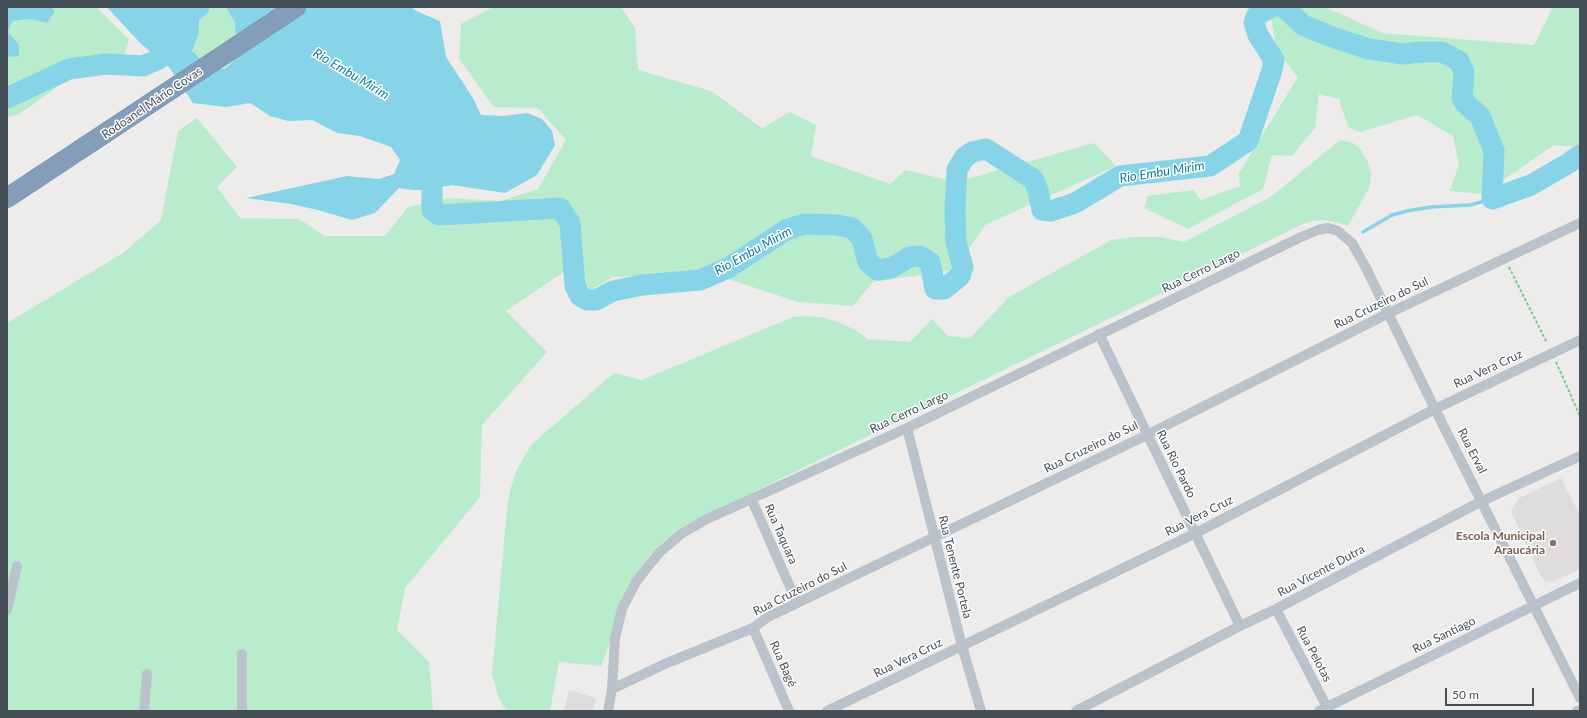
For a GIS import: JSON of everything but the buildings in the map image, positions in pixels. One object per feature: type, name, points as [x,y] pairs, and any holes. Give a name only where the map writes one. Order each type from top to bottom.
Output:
[{"type":"highway","name":"Rodoanel Mário Covas","points":[[7,198],[103,136],[296,7]]},
{"type":"street","name":"Rua Cruzeiro do Sul","points":[[612,689],[667,663],[752,628],[768,617],[1147,435],[1389,313],[1580,223]]},
{"type":"street","name":"Rua Erval","points":[[1328,228],[1338,231],[1352,243],[1366,268],[1580,698]]},
{"type":"street","name":"Rua Cerro Largo","points":[[608,711],[612,689],[615,638],[622,609],[636,582],[660,552],[681,534],[705,520],[907,428],[1098,334],[1299,238],[1318,230],[1328,228]]},
{"type":"street","name":"Rua Rio Pardo","points":[[1098,334],[1240,626]]},
{"type":"street","name":"Rua Vera Cruz","points":[[827,711],[1196,533],[1435,409],[1580,340]]},
{"type":"street","name":"Rua Tenente Portela","points":[[907,428],[962,646],[981,711]]},
{"type":"street","name":"Rua Vicente Dutra","points":[[1076,711],[1093,707],[1240,626],[1276,609],[1482,501],[1580,456]]},
{"type":"street","name":"Rua Taquara","points":[[751,498],[797,603]]},
{"type":"street","points":[[7,610],[18,566]]},
{"type":"street","name":"Rua Santiago","points":[[1325,710],[1580,583]]},
{"type":"street","name":"Rua Pelotas","points":[[1276,609],[1325,710]]},
{"type":"street","name":"Rua Bagé","points":[[752,628],[789,711]]},
{"type":"street","points":[[242,654],[242,711]]},
{"type":"street","points":[[144,711],[147,674]]},
{"type":"path","points":[[1505,259],[1552,353],[1580,416]]},
{"type":"shaded area","name":"Escola Municipal Araucária","points":[[1561,478],[1580,515],[1580,569],[1553,582],[1545,581],[1541,577],[1511,511],[1519,498]]},
{"type":"shaded area","points":[[569,690],[596,698],[593,711],[564,711]]},
{"type":"green space","points":[[7,7],[96,7],[129,39],[124,58],[95,60],[18,115],[7,117]]},
{"type":"green space","points":[[211,7],[226,7],[235,23],[237,57],[225,69],[215,69],[204,62],[192,51],[199,33],[199,17]]},
{"type":"green space","points":[[493,7],[621,7],[635,28],[638,70],[711,91],[762,128],[790,112],[816,125],[811,156],[890,184],[905,170],[957,182],[1094,143],[1116,166],[985,225],[955,270],[873,282],[853,306],[798,302],[710,273],[613,277],[588,292],[565,271],[506,311],[547,352],[482,425],[480,497],[405,588],[397,630],[429,662],[433,711],[7,711],[7,323],[123,253],[161,220],[178,131],[197,118],[237,167],[217,187],[240,218],[299,219],[325,236],[385,236],[408,207],[449,198],[500,201],[538,189],[566,140],[538,108],[494,107],[459,59],[461,24]]},
{"type":"green space","points":[[1269,7],[1325,7],[1382,33],[1534,45],[1553,7],[1580,7],[1580,147],[1554,145],[1483,194],[1450,191],[1459,164],[1453,136],[1417,115],[1360,132],[1348,127],[1339,99],[1319,94],[1315,128],[1292,156],[1272,155],[1263,189],[1188,229],[1144,208],[1148,196],[1193,190],[1201,200],[1240,186],[1239,173],[1298,77],[1277,51]]},
{"type":"green space","points":[[1340,140],[1353,143],[1360,149],[1367,160],[1371,173],[1370,186],[1348,226],[1324,220],[1307,222],[682,527],[664,541],[648,557],[635,576],[601,666],[559,662],[550,711],[507,711],[504,707],[498,696],[492,674],[507,509],[515,474],[533,443],[614,373],[642,380],[793,317],[809,316],[825,318],[841,323],[868,339],[910,342],[932,319],[948,336],[970,338],[1009,297],[1111,240],[1135,237],[1160,237],[1184,242],[1272,196]]},
{"type":"water","points":[[7,7],[51,7],[55,11],[47,23],[30,19],[12,21],[8,32],[19,45],[19,56],[7,57]]},
{"type":"water","points":[[107,7],[211,7],[199,17],[199,33],[192,51],[204,62],[215,69],[225,69],[237,57],[235,23],[226,7],[411,7],[416,11],[440,21],[446,57],[473,98],[481,115],[503,116],[527,113],[542,119],[552,131],[555,145],[537,175],[505,193],[452,185],[427,190],[399,188],[375,213],[352,220],[291,204],[246,198],[347,176],[379,179],[394,174],[400,160],[391,147],[360,136],[337,133],[312,120],[288,121],[270,116],[250,103],[226,107],[193,103],[169,67],[141,44]]},
{"type":"waterway","name":"Rio Embu Mirim","points":[[7,98],[69,69],[106,64],[143,66],[159,59],[192,12],[199,7]]},
{"type":"waterway","name":"Rio Embu Mirim","points":[[425,161],[432,189],[432,210],[439,215],[560,208],[570,223],[575,286],[580,296],[587,300],[596,300],[613,291],[642,285],[700,280],[728,268],[786,230],[804,224],[837,225],[852,228],[862,239],[868,262],[877,270],[891,268],[910,257],[920,256],[930,262],[935,289],[944,289],[960,276],[963,267],[956,243],[955,208],[957,170],[964,158],[972,152],[986,149],[1033,179],[1038,190],[1042,210],[1051,211],[1075,203],[1120,176],[1210,166],[1248,141],[1274,60],[1258,35],[1254,23],[1257,15],[1272,7]]},
{"type":"waterway","name":"Rio Embu Mirim","points":[[1283,7],[1303,25],[1332,37],[1369,49],[1403,54],[1442,52],[1459,61],[1464,72],[1462,98],[1465,103],[1480,116],[1494,151],[1492,199],[1531,185],[1580,155]]},
{"type":"waterway","points":[[1363,232],[1392,215],[1407,211],[1431,207],[1470,205],[1492,199]]},
{"type":"place","name":"Escola Municipal Araucária","points":[[1553,543]]}]
